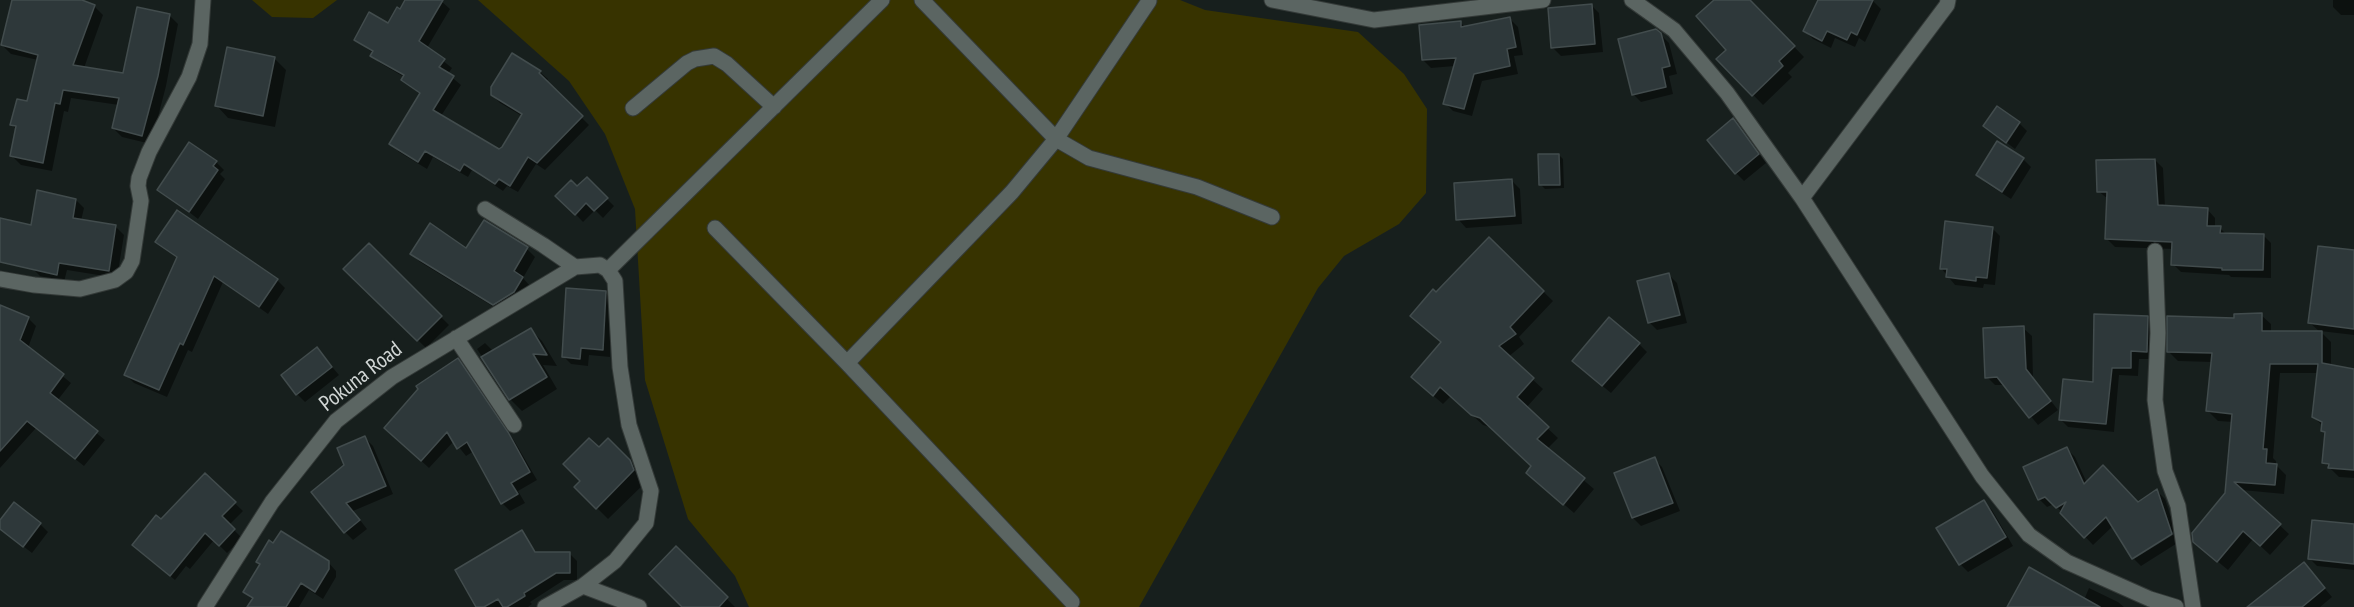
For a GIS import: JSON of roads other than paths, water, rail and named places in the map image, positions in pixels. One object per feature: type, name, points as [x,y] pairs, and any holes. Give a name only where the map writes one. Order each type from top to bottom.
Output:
[{"type":"street","points":[[0,279],[80,289],[115,280],[126,272],[132,261],[141,201],[139,178],[149,152],[189,77],[200,44],[203,0]]},
{"type":"street","points":[[608,270],[882,0]]},
{"type":"street","points":[[922,0],[1056,139],[1089,158],[1197,187],[1272,217]]},
{"type":"street","points":[[1272,0],[1374,20],[1543,0]]},
{"type":"street","points":[[1632,0],[1674,30],[1726,93],[1802,198],[1982,476],[2029,534],[2067,562],[2150,599],[2176,607]]},
{"type":"street","points":[[1802,198],[1947,5],[1948,0]]},
{"type":"street","points":[[847,363],[1012,192],[1056,139],[1149,1]]},
{"type":"street","points":[[633,108],[687,63],[695,59],[714,56],[727,64],[774,106]]},
{"type":"street","points":[[485,209],[575,267],[600,265],[608,270],[615,281],[620,367],[629,425],[651,491],[646,523],[615,561],[583,586],[545,607]]},
{"type":"street","points":[[715,228],[847,363],[1071,602]]},
{"type":"street","points":[[2155,251],[2158,333],[2155,400],[2164,471],[2178,506],[2193,607]]},
{"type":"street","name":"Pokuna Road","points":[[205,607],[272,502],[336,421],[392,377],[575,267]]},
{"type":"street","points":[[456,338],[514,425]]},
{"type":"street","points":[[583,586],[639,607]]}]
